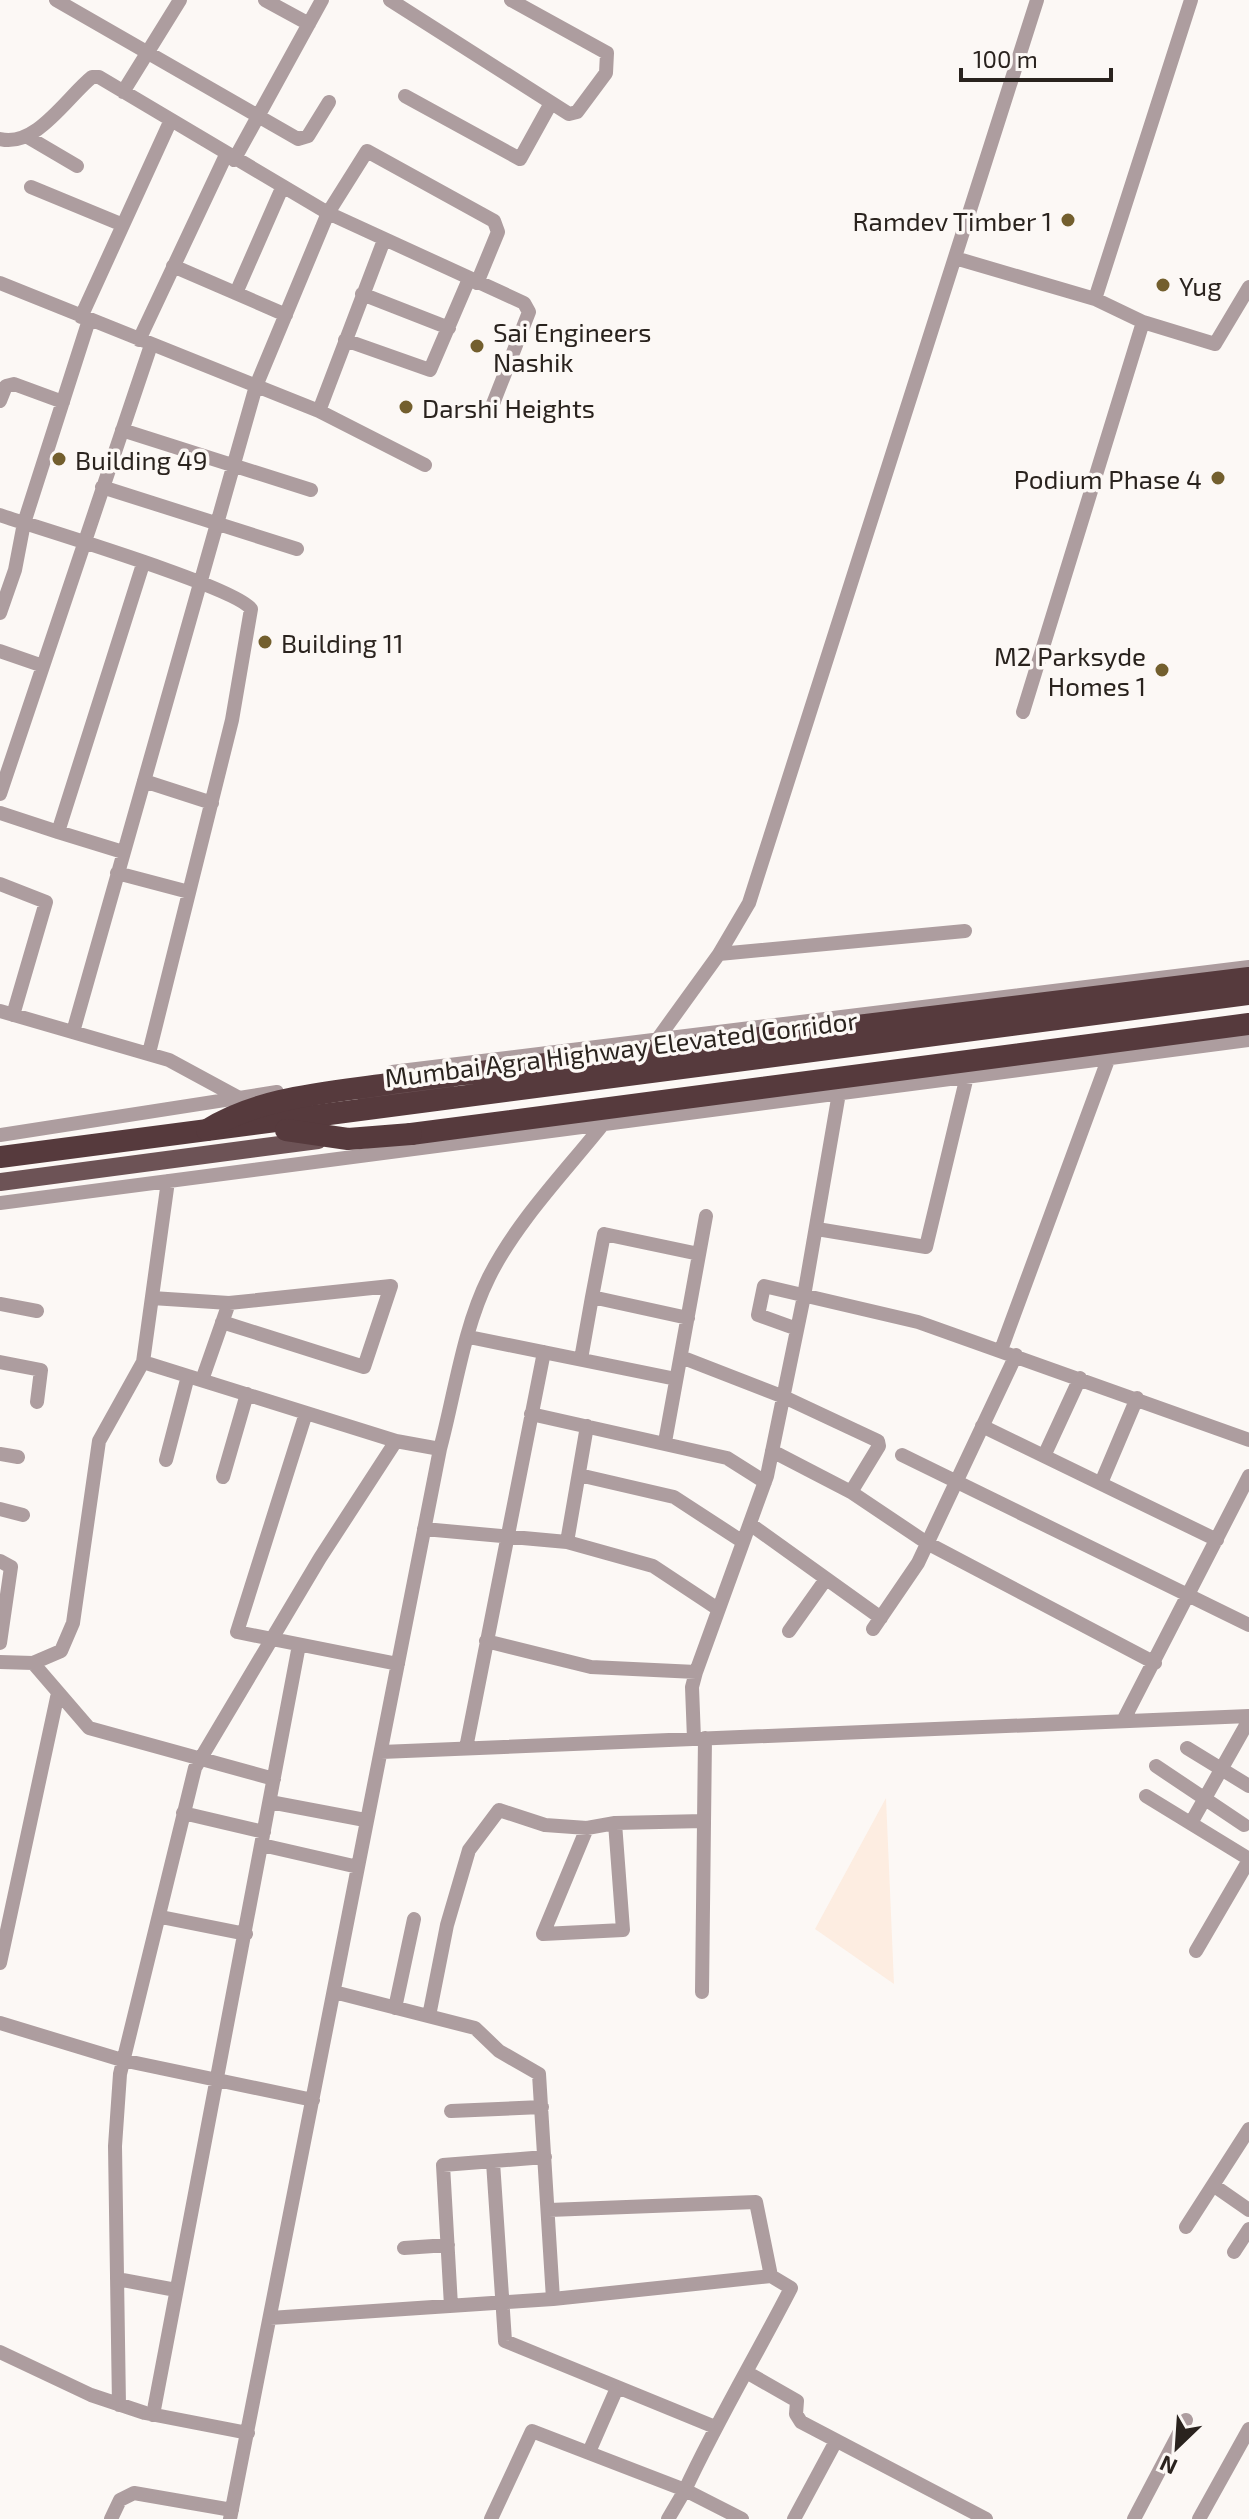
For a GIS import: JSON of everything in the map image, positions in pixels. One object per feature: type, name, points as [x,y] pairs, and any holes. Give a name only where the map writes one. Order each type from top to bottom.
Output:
[{"type":"highway","points":[[207,1130],[228,1116],[273,1104],[407,1081],[1249,978]]},
{"type":"highway","name":"Mumbai Agra Highway Elevated Corridor","points":[[0,1157],[1249,991]]},
{"type":"highway","name":"Mumbai Agra Highway Elevated Corridor","points":[[0,1169],[1249,1008]]},
{"type":"highway","points":[[286,1130],[348,1139],[411,1134],[1249,1024]]},
{"type":"main road","points":[[0,1151],[401,1093],[1249,991]]},
{"type":"main road","points":[[0,1182],[1249,1016]]},
{"type":"street","points":[[56,0],[303,140],[329,102]]},
{"type":"street","points":[[123,92],[180,0]]},
{"type":"street","points":[[265,0],[309,24]]},
{"type":"street","points":[[0,794],[122,430],[145,342],[173,266],[230,157],[258,116],[322,0]]},
{"type":"street","points":[[390,0],[569,114],[577,112],[606,73],[607,53],[511,0]]},
{"type":"street","points":[[659,1037],[719,954],[749,903],[1037,0]]},
{"type":"street","points":[[1095,299],[1191,0]]},
{"type":"street","points":[[0,139],[26,136],[92,77],[123,92],[328,213],[529,307],[489,414]]},
{"type":"street","points":[[405,96],[520,159],[551,103]]},
{"type":"street","points":[[0,613],[7,568],[63,402],[85,318],[170,122]]},
{"type":"street","points":[[26,136],[77,166]]},
{"type":"street","points":[[73,1032],[256,386],[328,213],[364,153],[370,151],[497,225],[498,232],[430,370],[345,340]]},
{"type":"street","points":[[31,187],[123,225]]},
{"type":"street","points":[[236,293],[282,188]]},
{"type":"street","points":[[319,411],[384,240]]},
{"type":"street","points":[[955,258],[1095,299],[1143,322],[1215,344],[1249,287]]},
{"type":"street","points":[[173,266],[286,315]]},
{"type":"street","points":[[0,283],[319,411],[425,465]]},
{"type":"street","points":[[362,294],[449,328]]},
{"type":"street","points":[[1023,712],[1143,322]]},
{"type":"street","points":[[0,401],[4,389],[14,384],[63,402]]},
{"type":"street","points":[[122,430],[311,490]]},
{"type":"street","points":[[102,487],[297,549]]},
{"type":"street","points":[[0,515],[201,584],[241,600],[251,609],[232,720],[149,1053]]},
{"type":"street","points":[[58,832],[143,564]]},
{"type":"street","points":[[0,651],[43,666]]},
{"type":"street","points":[[144,781],[212,803]]},
{"type":"street","points":[[0,813],[123,852]]},
{"type":"street","points":[[117,873],[189,892]]},
{"type":"street","points":[[0,884],[42,898],[46,904],[7,1013],[182,1065],[241,1099]]},
{"type":"street","points":[[719,954],[965,931]]},
{"type":"street","points":[[0,1135],[241,1099],[449,1063],[1249,967]]},
{"type":"street","points":[[0,1203],[1249,1040]]},
{"type":"street","points":[[1001,1350],[1109,1057]]},
{"type":"street","points":[[817,1229],[926,1247],[967,1076]]},
{"type":"street","points":[[702,1992],[704,1821],[692,1687],[765,1482],[817,1229],[839,1093]]},
{"type":"street","points":[[111,2519],[120,2500],[134,2493],[231,2514],[440,1449],[469,1337],[482,1292],[500,1257],[604,1123]]},
{"type":"street","points":[[0,1662],[33,1663],[61,1651],[73,1623],[99,1441],[143,1362],[168,1181]]},
{"type":"street","points":[[665,1442],[706,1216]]},
{"type":"street","points":[[581,1359],[604,1234],[699,1254]]},
{"type":"street","points":[[152,1298],[229,1303],[391,1286],[364,1367],[222,1322]]},
{"type":"street","points":[[797,1329],[758,1315],[764,1286],[918,1322],[1249,1440]]},
{"type":"street","points":[[592,1297],[688,1318]]},
{"type":"street","points":[[166,1460],[195,1378],[229,1303]]},
{"type":"street","points":[[0,1304],[37,1311]]},
{"type":"street","points":[[469,1337],[676,1379]]},
{"type":"street","points":[[466,1748],[544,1352]]},
{"type":"street","points":[[750,1524],[826,1579],[877,1623],[927,1543],[1016,1355]]},
{"type":"street","points":[[681,1357],[784,1397],[878,1441],[879,1446],[851,1492]]},
{"type":"street","points":[[0,1362],[41,1370],[37,1402]]},
{"type":"street","points":[[143,1362],[396,1441],[440,1449]]},
{"type":"street","points":[[1044,1456],[1080,1378]]},
{"type":"street","points":[[223,1477],[247,1394]]},
{"type":"street","points":[[1101,1483],[1137,1398]]},
{"type":"street","points":[[306,1413],[237,1632],[398,1664]]},
{"type":"street","points":[[531,1414],[727,1458],[765,1482]]},
{"type":"street","points":[[567,1542],[587,1426]]},
{"type":"street","points":[[982,1426],[1217,1540]]},
{"type":"street","points":[[119,2405],[115,2146],[122,2060],[161,1917],[183,1813],[200,1760],[270,1639],[396,1441]]},
{"type":"street","points":[[772,1451],[851,1492],[927,1543],[1155,1663]]},
{"type":"street","points":[[0,1454],[18,1457]]},
{"type":"street","points":[[902,1455],[1249,1625]]},
{"type":"street","points":[[579,1475],[674,1497],[743,1542]]},
{"type":"street","points":[[1123,1721],[1217,1540],[1243,1503],[1249,1476]]},
{"type":"street","points":[[0,1509],[23,1515]]},
{"type":"street","points":[[424,1529],[567,1542],[653,1566],[718,1609]]},
{"type":"street","points":[[0,1561],[11,1567],[0,1643]]},
{"type":"street","points":[[789,1631],[826,1579]]},
{"type":"street","points":[[486,1641],[591,1667],[696,1672]]},
{"type":"street","points":[[153,2415],[299,1645]]},
{"type":"street","points":[[33,1663],[89,1728],[274,1779]]},
{"type":"street","points":[[0,1963],[58,1693]]},
{"type":"street","points":[[381,1752],[1249,1718]]},
{"type":"street","points":[[1191,1823],[1249,1718]]},
{"type":"street","points":[[1187,1748],[1249,1786]]},
{"type":"street","points":[[1156,1766],[1244,1825]]},
{"type":"street","points":[[1146,1796],[1249,1859],[1196,1951]]},
{"type":"street","points":[[270,1802],[365,1820]]},
{"type":"street","points":[[429,2016],[447,1925],[469,1850],[499,1810],[545,1825],[587,1828],[615,1823],[704,1821]]},
{"type":"street","points":[[183,1813],[358,1867]]},
{"type":"street","points":[[587,1828],[543,1934],[623,1930],[615,1823]]},
{"type":"street","points":[[161,1917],[246,1934]]},
{"type":"street","points":[[395,2008],[414,1919]]},
{"type":"street","points":[[334,1992],[475,2028],[499,2051],[539,2074],[553,2299]]},
{"type":"street","points":[[0,2023],[122,2060],[313,2100]]},
{"type":"street","points":[[451,2111],[542,2107]]},
{"type":"street","points":[[1186,2227],[1248,2132]]},
{"type":"street","points":[[451,2306],[443,2165],[545,2157]]},
{"type":"street","points":[[493,2162],[505,2341],[715,2427]]},
{"type":"street","points":[[1213,2185],[1249,2210]]},
{"type":"street","points":[[549,2210],[756,2202],[771,2276]]},
{"type":"street","points":[[1234,2252],[1249,2229]]},
{"type":"street","points":[[404,2248],[448,2245]]},
{"type":"street","points":[[270,2318],[553,2299],[771,2276],[791,2288],[668,2519]]},
{"type":"street","points":[[117,2279],[176,2290]]},
{"type":"street","points":[[0,2352],[119,2405],[153,2415],[248,2433]]},
{"type":"street","points":[[748,2373],[797,2401],[796,2414],[801,2422],[986,2519]]},
{"type":"street","points":[[589,2452],[617,2388]]},
{"type":"street","points":[[1134,2519],[1186,2420]]},
{"type":"street","points":[[1199,2519],[1249,2429]]},
{"type":"street","points":[[491,2519],[532,2431],[685,2490],[742,2519]]},
{"type":"street","points":[[794,2519],[836,2441]]},
{"type":"shaded area","points":[[886,1798],[894,1984],[815,1929]]},
{"type":"place","name":"Ramdev Timber 1","points":[[1068,220]]},
{"type":"place","name":"Yug","points":[[1163,285]]},
{"type":"place","name":"Sai Engineers Nashik","points":[[477,346]]},
{"type":"place","name":"Darshi Heights","points":[[406,407]]},
{"type":"place","name":"Building 49","points":[[59,459]]},
{"type":"place","name":"Podium Phase 4","points":[[1218,478]]},
{"type":"place","name":"Building 11","points":[[265,642]]},
{"type":"place","name":"M2 Parksyde Homes 1","points":[[1162,670]]}]
